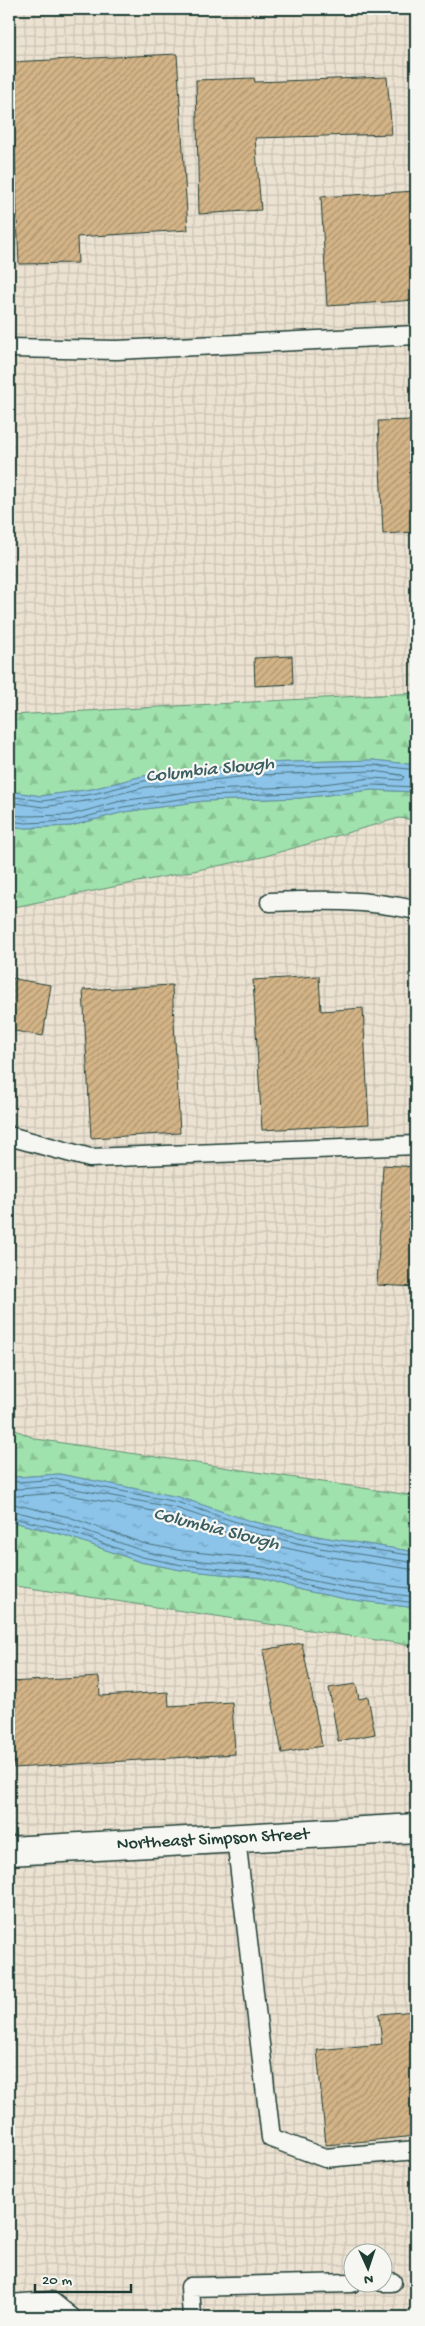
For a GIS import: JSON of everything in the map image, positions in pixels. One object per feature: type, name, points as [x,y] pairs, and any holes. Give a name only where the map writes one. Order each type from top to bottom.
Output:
[{"type":"street","name":"Northeast Simpson Street","points":[[9,1851],[416,1828]]},
{"type":"lane","points":[[9,348],[117,350],[416,335]]},
{"type":"lane","points":[[270,902],[337,899],[372,902],[416,910]]},
{"type":"lane","points":[[9,1136],[90,1158],[416,1145]]},
{"type":"lane","points":[[236,1838],[271,2138],[325,2158],[416,2150]]},
{"type":"lane","points":[[192,2317],[190,2287],[342,2283]]},
{"type":"lane","points":[[9,2304],[51,2301],[71,2317]]},
{"type":"shaded area","points":[[9,9],[416,9],[416,693],[12,715],[9,712]]},
{"type":"shaded area","points":[[399,818],[416,820],[416,1496],[36,1439],[9,1427],[9,908],[262,857]]},
{"type":"shaded area","points":[[9,1585],[416,1646],[416,2317],[9,2317]]},
{"type":"green space","points":[[416,693],[416,765],[374,760],[258,763],[143,776],[92,789],[41,796],[9,791],[9,712],[12,715]]},
{"type":"green space","points":[[372,790],[416,792],[416,820],[399,818],[262,857],[9,908],[9,826],[26,828],[71,826],[124,812],[203,801],[300,798]]},
{"type":"green space","points":[[9,1427],[36,1439],[416,1496],[416,1552],[322,1537],[250,1521],[179,1497],[59,1474],[18,1477],[9,1475]]},
{"type":"green space","points":[[9,1521],[64,1535],[140,1562],[181,1570],[262,1578],[301,1590],[346,1599],[416,1608],[416,1646],[9,1585]]},
{"type":"water","name":"Columbia Slough","points":[[374,760],[416,765],[416,792],[372,790],[300,798],[203,801],[124,812],[71,826],[26,828],[9,826],[9,791],[41,796],[92,789],[143,776],[258,763]]},
{"type":"water","name":"Columbia Slough","points":[[59,1474],[179,1497],[250,1521],[322,1537],[416,1552],[416,1608],[346,1599],[301,1590],[262,1578],[181,1570],[140,1562],[64,1535],[9,1521],[9,1475],[18,1477]]},
{"type":"building","points":[[177,54],[188,230],[77,237],[78,263],[19,264],[13,119],[9,120],[9,62]]},
{"type":"building","points":[[387,77],[392,134],[255,138],[261,210],[199,214],[196,80],[254,78],[255,82]]},
{"type":"building","points":[[416,191],[416,300],[327,306],[321,197]]},
{"type":"building","points":[[416,420],[416,532],[383,534],[378,421]]},
{"type":"building","points":[[292,656],[293,684],[255,686],[254,658]]},
{"type":"building","points":[[319,976],[321,1011],[363,1008],[369,1124],[262,1130],[253,980]]},
{"type":"building","points":[[9,978],[51,985],[43,1036],[9,1030]]},
{"type":"building","points":[[172,985],[180,1133],[91,1138],[83,990]]},
{"type":"building","points":[[383,1165],[416,1167],[416,1287],[377,1285]]},
{"type":"building","points":[[302,1643],[322,1746],[282,1753],[263,1650]]},
{"type":"building","points":[[99,1677],[100,1696],[168,1692],[169,1706],[232,1702],[235,1754],[14,1768],[9,1682]]},
{"type":"building","points":[[356,1684],[359,1699],[368,1697],[375,1734],[338,1741],[329,1688]]},
{"type":"building","points":[[416,2011],[416,2136],[326,2145],[317,2050],[382,2044],[379,2014]]}]
